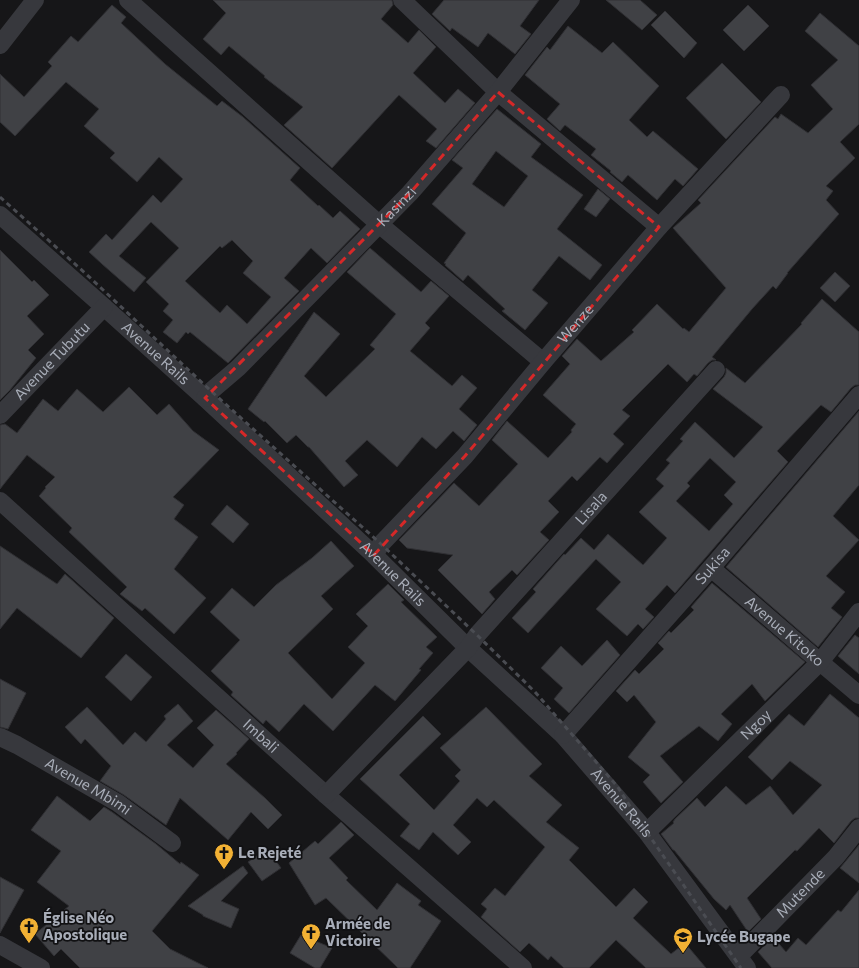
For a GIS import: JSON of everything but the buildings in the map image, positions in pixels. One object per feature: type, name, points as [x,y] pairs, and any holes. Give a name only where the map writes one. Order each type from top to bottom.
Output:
[{"type":"street","points":[[0,45],[35,0]]},
{"type":"street","points":[[128,0],[379,224],[543,362]]},
{"type":"street","points":[[402,0],[498,92],[659,227]]},
{"type":"street","name":"Kasinzi","points":[[205,398],[238,368],[410,193],[498,92],[571,0]]},
{"type":"street","name":"Wenze","points":[[374,555],[381,544],[465,456],[543,362],[659,227],[781,95]]},
{"type":"street","name":"Avenue Rails","points":[[0,215],[205,398],[374,555],[468,648],[563,735],[647,832],[743,962]]},
{"type":"street","name":"Avenue Tubutu","points":[[0,415],[104,307]]},
{"type":"street","name":"Lisala","points":[[326,795],[468,648],[477,635],[716,370]]},
{"type":"street","name":"Sukisa","points":[[563,735],[711,568],[859,395]]},
{"type":"street","name":"Imbali","points":[[0,501],[326,795],[523,968]]},
{"type":"street","name":"Avenue Kitoko","points":[[711,568],[859,695]]},
{"type":"street","name":"Ngoy","points":[[647,832],[820,662],[859,612]]},
{"type":"street","name":"Avenue Mbimi","points":[[0,737],[17,745],[118,803],[172,843]]},
{"type":"street","name":"Mutende","points":[[743,962],[836,857],[859,828]]},
{"type":"street","points":[[0,945],[41,968]]},
{"type":"highlighted area","points":[[498,92],[659,227],[465,456],[374,555],[205,398],[410,193]]},
{"type":"railway","points":[[0,197],[85,273],[211,391],[381,544],[535,692],[617,786],[646,831],[741,968]]},
{"type":"place","name":"Le Rejeté","points":[[224,870]]},
{"type":"place","name":"Église Néo Apostolique","points":[[29,944]]},
{"type":"place","name":"Armée de Victoire","points":[[311,950]]},
{"type":"place","name":"Lycée Bugape","points":[[683,954]]}]
